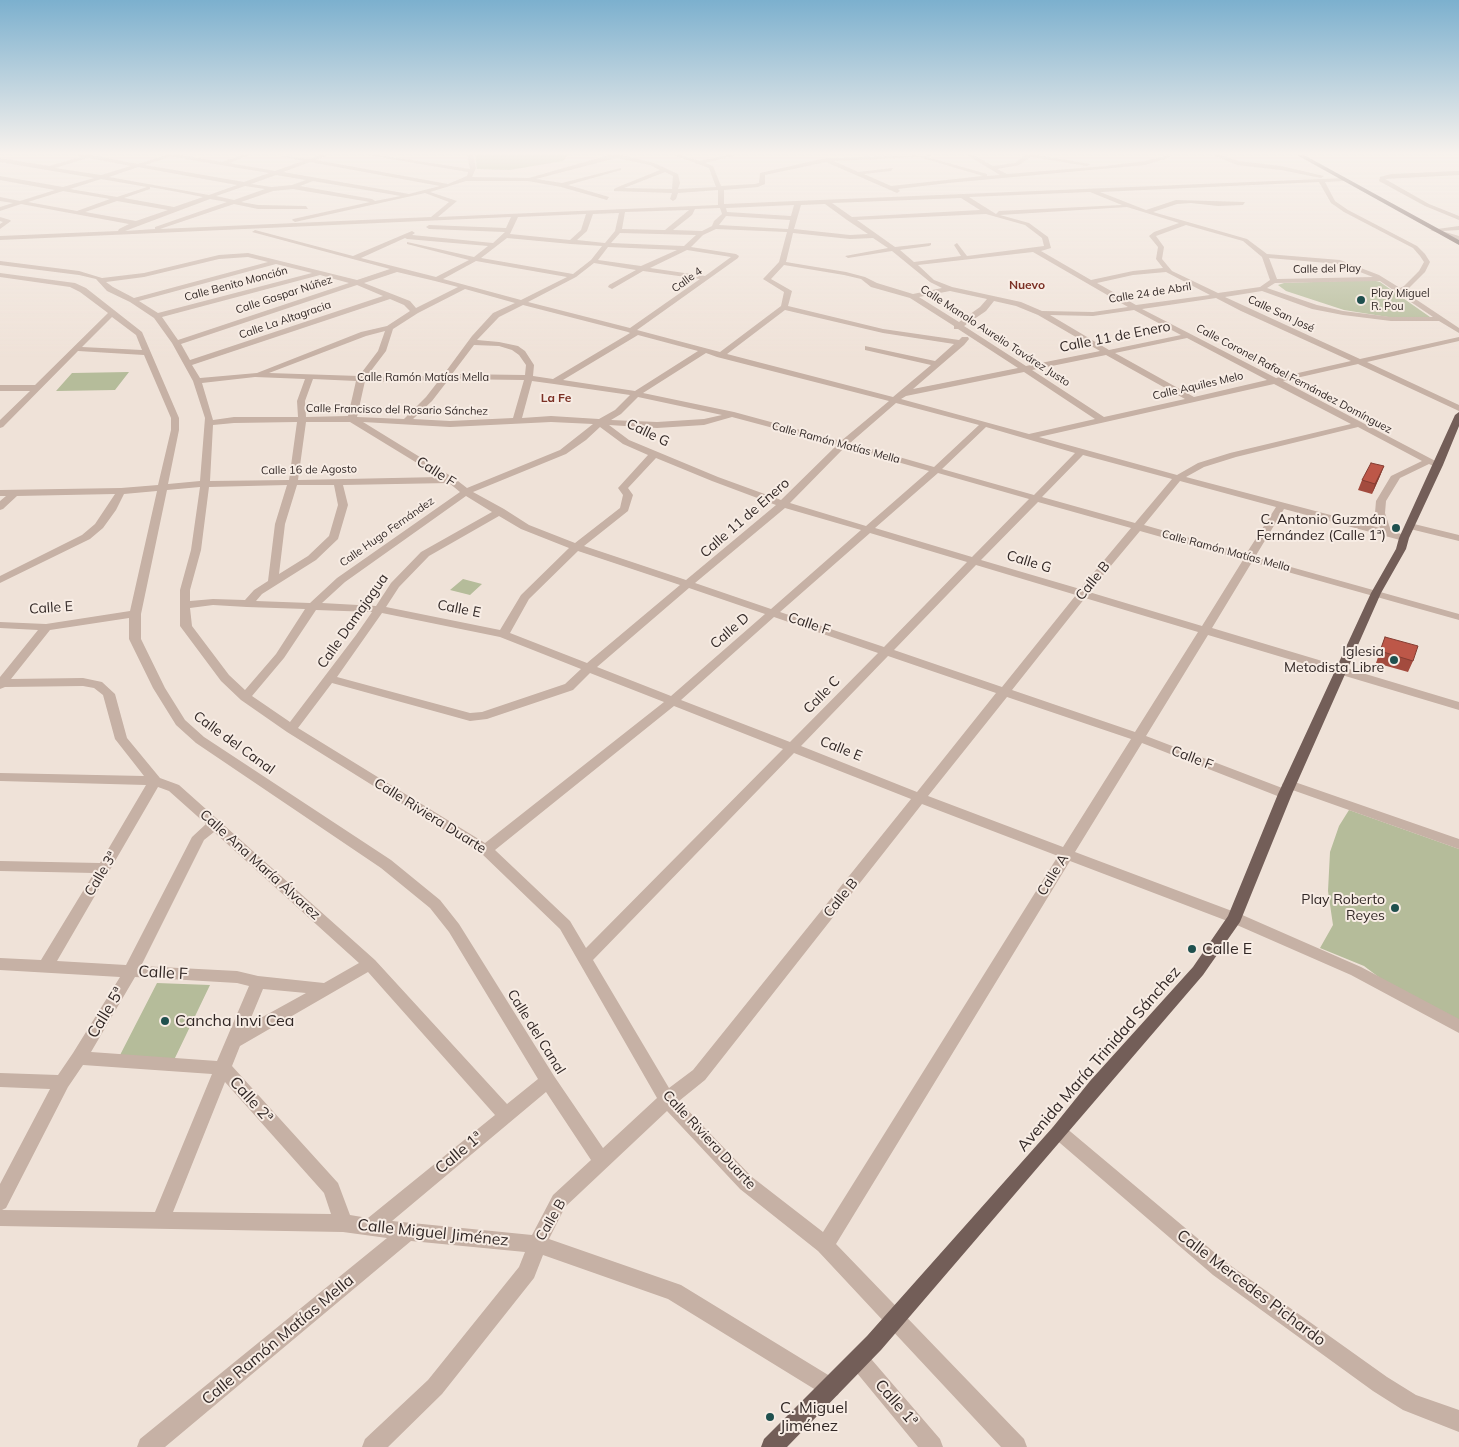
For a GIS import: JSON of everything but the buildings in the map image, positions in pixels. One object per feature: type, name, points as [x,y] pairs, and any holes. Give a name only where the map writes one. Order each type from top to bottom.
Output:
[{"type":"main road","points":[[1421,223],[1459,243]]},
{"type":"main road","name":"Avenida María Trinidad Sánchez","points":[[772,1447],[859,1360],[1059,1132],[1096,1086],[1198,971],[1235,918],[1287,789],[1376,593],[1401,549],[1434,463],[1459,415]]},
{"type":"street","points":[[117,233],[136,223]]},
{"type":"street","points":[[149,232],[173,223]]},
{"type":"street","points":[[271,227],[288,223]]},
{"type":"street","points":[[408,240],[422,225],[427,223]]},
{"type":"street","points":[[437,280],[476,259],[508,233],[513,223]]},
{"type":"street","points":[[571,242],[584,231],[587,223]]},
{"type":"street","points":[[406,421],[429,399],[472,342],[496,315],[574,276],[593,261],[608,245],[618,231],[620,223]]},
{"type":"street","points":[[667,232],[679,223]]},
{"type":"street","points":[[714,227],[716,223]]},
{"type":"street","points":[[720,355],[784,307],[788,291],[767,279],[782,263],[793,223]]},
{"type":"street","points":[[854,223],[913,264],[932,281],[950,289],[1018,304],[1041,313],[1192,399]]},
{"type":"street","points":[[913,264],[1036,251],[1048,248],[1044,236],[1022,223]]},
{"type":"street","points":[[1168,270],[1159,259],[1161,247],[1152,236],[1187,223],[1244,240],[1265,256],[1274,278],[1273,281],[1262,289]]},
{"type":"street","points":[[1368,223],[1415,247],[1427,262],[1422,272],[1407,288],[1400,291]]},
{"type":"street","points":[[0,238],[271,227],[422,225]]},
{"type":"street","name":"Calle 4","points":[[422,225],[508,233],[571,242],[686,248],[736,256],[633,332],[554,382]]},
{"type":"street","points":[[612,287],[643,268],[686,248],[703,233],[714,227],[850,237],[873,236]]},
{"type":"street","points":[[241,228],[703,351],[899,397],[1081,452],[1386,533],[1407,532],[1459,538]]},
{"type":"street","points":[[1436,231],[1459,228]]},
{"type":"street","points":[[618,231],[703,233]]},
{"type":"street","points":[[1436,231],[1459,238]]},
{"type":"street","points":[[354,258],[408,240],[494,245]]},
{"type":"street","points":[[408,240],[476,259],[574,276]]},
{"type":"street","points":[[848,256],[929,244]]},
{"type":"street","points":[[957,245],[965,257]]},
{"type":"street","name":"Calle Coronel Rafael Fernández Domínguez","points":[[1036,251],[1273,382],[1434,463]]},
{"type":"street","points":[[101,280],[144,276],[219,257],[236,254],[248,255],[358,283],[407,303],[414,311]]},
{"type":"street","points":[[1265,256],[1340,262],[1357,266],[1400,291],[1440,320],[1459,331]]},
{"type":"street","points":[[593,261],[705,278]]},
{"type":"street","name":"Calle Riviera Duarte","points":[[0,262],[78,272],[101,280],[110,289],[133,300],[157,316],[176,343],[197,380],[209,423],[196,550],[184,605],[186,626],[191,636],[225,678],[245,697],[291,729],[486,850],[565,925],[586,958],[590,970],[667,1100],[746,1183],[825,1245],[1016,1447]]},
{"type":"street","points":[[133,300],[276,262]]},
{"type":"street","name":"Calle Manolo Aurelio Tavárez Justo","points":[[782,263],[844,273],[863,278],[874,285],[913,296],[970,335],[1103,420]]},
{"type":"street","name":"Calle Gaspar Núñez","points":[[176,343],[398,269]]},
{"type":"street","points":[[1091,282],[1133,273],[1168,270]]},
{"type":"street","name":"Calle San José","points":[[1168,270],[1214,295],[1459,408]]},
{"type":"street","name":"Calle Benito Monción","points":[[157,316],[320,273]]},
{"type":"street","name":"Calle del Canal","points":[[0,275],[72,285],[83,290],[139,334],[148,353],[176,424],[164,488],[135,614],[136,639],[159,688],[180,722],[200,740],[386,864],[435,904],[454,928],[548,1081],[601,1160]]},
{"type":"street","name":"Calle del Play","points":[[1273,281],[1381,279]]},
{"type":"street","points":[[255,375],[364,334],[390,328],[414,311],[464,287]]},
{"type":"street","points":[[913,296],[950,289]]},
{"type":"street","points":[[1262,289],[1315,307],[1343,313],[1391,319],[1440,320]]},
{"type":"street","name":"Calle 24 de Abril","points":[[1041,313],[1093,314],[1133,306],[1262,289]]},
{"type":"street","name":"Calle La Altagracia","points":[[187,364],[390,296]]},
{"type":"street","points":[[957,326],[984,309],[992,298]]},
{"type":"street","points":[[784,307],[883,331],[961,342]]},
{"type":"street","points":[[0,425],[112,313]]},
{"type":"street","points":[[352,418],[361,379],[382,351],[390,328]]},
{"type":"street","points":[[899,397],[970,335]]},
{"type":"street","name":"Calle 11 de Enero","points":[[330,679],[470,717],[484,716],[568,687],[589,666],[783,504],[843,444],[899,397],[1024,369],[1188,336]]},
{"type":"street","name":"Calle Aquiles Melo","points":[[1030,436],[1459,339]]},
{"type":"street","points":[[472,342],[499,344],[515,348],[530,365],[529,378],[517,421]]},
{"type":"street","points":[[868,348],[936,364]]},
{"type":"street","points":[[76,349],[148,353]]},
{"type":"street","name":"Calle Hugo Fernández","points":[[245,697],[280,656],[312,607],[341,580],[466,492],[563,452],[583,438],[600,422],[618,412],[636,394],[703,351]]},
{"type":"street","name":"Calle Ramón Matías Mella","points":[[197,380],[255,375],[407,380],[447,376],[529,378],[636,394],[734,415],[843,444],[1459,617]]},
{"type":"street","points":[[273,583],[280,524],[293,483],[302,419],[301,401],[310,377]]},
{"type":"street","points":[[0,388],[38,388]]},
{"type":"street","name":"Calle Francisco del Rosario Sánchez","points":[[209,423],[234,420],[352,418],[450,424],[550,419],[657,425],[704,422],[734,415]]},
{"type":"street","name":"Calle F","points":[[352,418],[451,480],[466,492],[501,511],[525,527],[1287,789],[1459,844]]},
{"type":"street","name":"Calle G","points":[[600,422],[626,442],[783,504],[1459,706]]},
{"type":"street","name":"Calle D","points":[[486,850],[671,702],[936,470],[984,424]]},
{"type":"street","name":"Calle B","points":[[374,1447],[435,1387],[527,1272],[536,1244],[559,1201],[667,1100],[699,1075],[1082,594],[1178,478],[1201,466],[1233,455],[1357,425]]},
{"type":"street","name":"Calle C","points":[[586,958],[1081,452]]},
{"type":"street","points":[[503,634],[525,597],[578,546],[625,509],[628,496],[623,488],[654,454]]},
{"type":"street","points":[[1386,533],[1380,513],[1381,501],[1396,476],[1434,463]]},
{"type":"street","name":"Calle 16 de Agosto","points":[[0,493],[121,491],[202,484],[451,480]]},
{"type":"street","points":[[247,604],[258,592],[312,558],[334,537],[343,505],[338,482]]},
{"type":"street","points":[[0,580],[86,537],[99,526],[111,510],[121,491]]},
{"type":"street","points":[[0,507],[14,493]]},
{"type":"street","name":"Calle A","points":[[825,1245],[1282,505]]},
{"type":"street","name":"Calle Damajagua","points":[[291,729],[361,637],[377,609],[395,585],[425,554],[501,511]]},
{"type":"street","name":"Calle E","points":[[184,605],[213,602],[377,609],[503,634],[589,666],[671,702],[1235,918],[1356,971],[1459,1027]]},
{"type":"street","name":"Calle E","points":[[0,626],[46,627],[135,614]]},
{"type":"street","points":[[0,684],[46,627]]},
{"type":"street","name":"Calle Ana María Álvarez","points":[[0,684],[82,682],[98,685],[109,694],[121,739],[155,781],[174,788],[370,964],[505,1114]]},
{"type":"street","points":[[0,777],[155,781]]},
{"type":"street","name":"Calle 3ª","points":[[46,966],[155,781]]},
{"type":"street","name":"Calle 5ª","points":[[1,1216],[62,1082],[79,1058],[131,971],[199,837],[214,825]]},
{"type":"street","points":[[0,866],[104,868]]},
{"type":"street","name":"Calle F","points":[[0,964],[237,977],[258,982],[324,989]]},
{"type":"street","points":[[233,1042],[370,964]]},
{"type":"street","points":[[160,1221],[258,982]]},
{"type":"street","name":"Calle 2ª","points":[[79,1058],[223,1068],[332,1189],[343,1224]]},
{"type":"street","points":[[0,1080],[62,1082]]},
{"type":"street","name":"Calle 1ª","points":[[371,1226],[505,1114],[548,1081]]},
{"type":"street","name":"Calle Mercedes Pichardo","points":[[1059,1132],[1236,1281],[1380,1384],[1410,1403],[1459,1422]]},
{"type":"street","name":"Calle Miguel Jiménez","points":[[1,1216],[343,1224],[536,1244],[674,1292],[831,1388]]},
{"type":"street","name":"Calle Ramón Matías Mella","points":[[148,1447],[408,1232]]},
{"type":"street","name":"Calle 1ª","points":[[859,1360],[932,1447]]},
{"type":"green space","name":"Play Miguel R. Pou","points":[[1372,280],[1380,282],[1430,317],[1388,317],[1344,310],[1286,291],[1278,285],[1284,283]]},
{"type":"green space","points":[[129,372],[115,390],[56,391],[72,373]]},
{"type":"green space","points":[[463,579],[482,584],[470,595],[450,590]]},
{"type":"green space","name":"Play Roberto Reyes","points":[[1349,810],[1459,849],[1459,1020],[1384,981],[1364,966],[1320,948],[1333,925],[1328,891],[1330,852],[1339,826]]},
{"type":"green space","name":"Cancha Invi Cea","points":[[157,983],[210,985],[174,1060],[119,1057]]},
{"type":"place","name":"Play Miguel R. Pou","points":[[1361,300]]},
{"type":"place","name":"C. Antonio Guzmán Fernández (Calle 1ª)","points":[[1396,528]]},
{"type":"place","name":"Iglesia Metodista Libre","points":[[1394,660]]},
{"type":"place","name":"Play Roberto Reyes","points":[[1395,908]]},
{"type":"place","name":"Calle E","points":[[1192,949]]},
{"type":"place","name":"Cancha Invi Cea","points":[[165,1021]]},
{"type":"place","name":"C. Miguel Jiménez","points":[[770,1417]]},
{"type":"district","name":"Nuevo","points":[[1027,285]]},
{"type":"district","name":"La Fe","points":[[556,398]]}]
